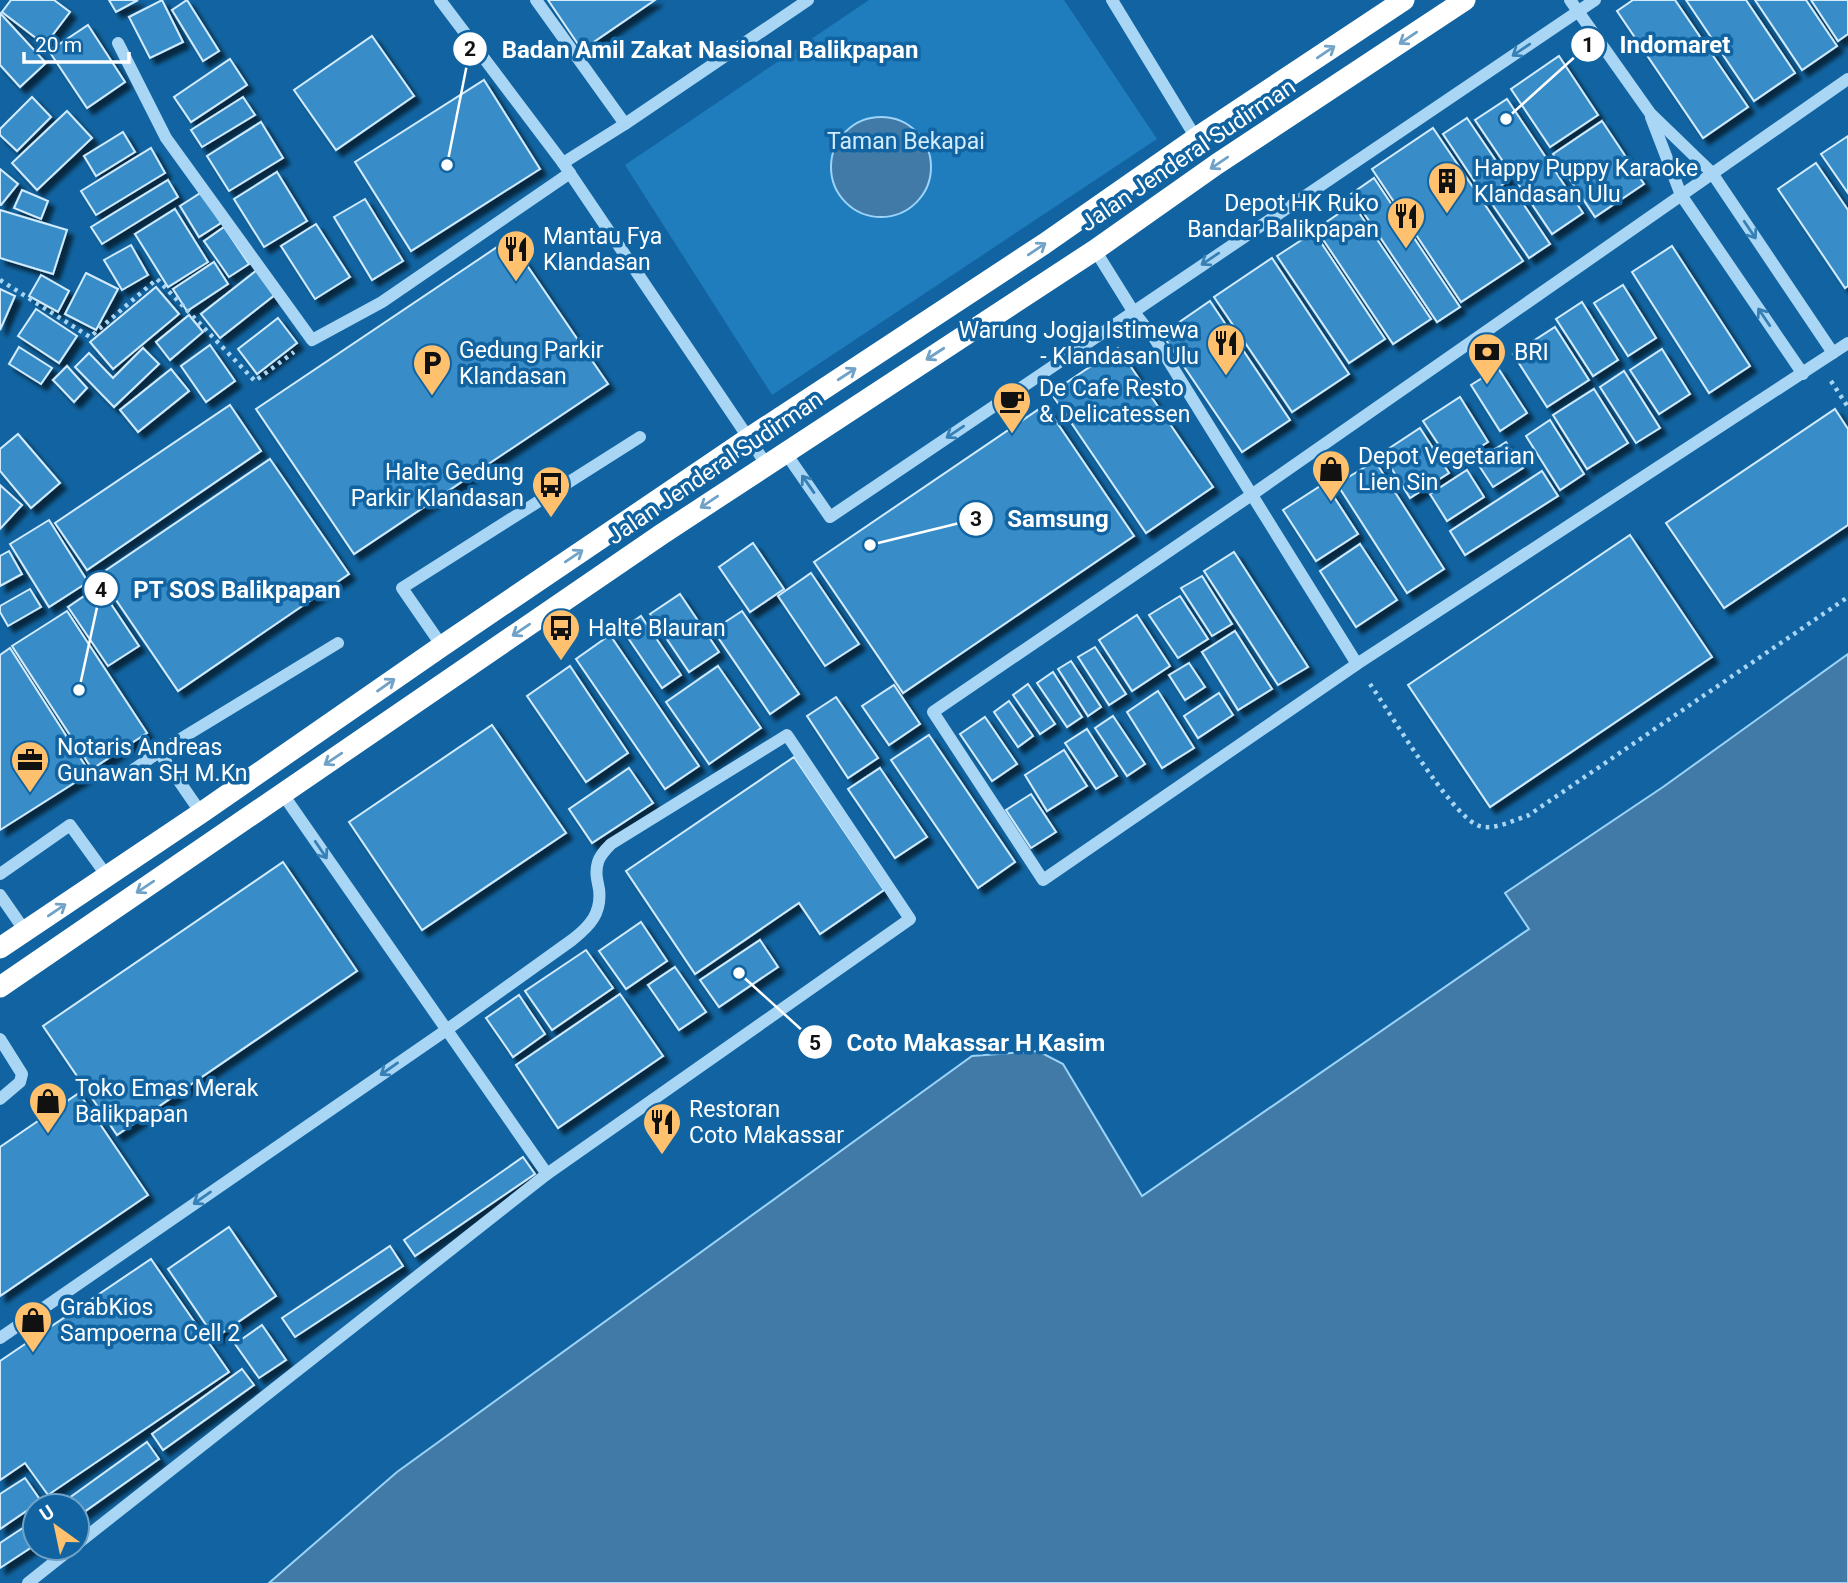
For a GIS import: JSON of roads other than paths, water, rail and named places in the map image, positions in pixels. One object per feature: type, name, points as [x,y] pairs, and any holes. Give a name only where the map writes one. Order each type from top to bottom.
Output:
[{"type":"highway","name":"Jalan Jenderal Sudirman","points":[[0,948],[749,438],[1044,244],[1196,138],[1404,0]]},
{"type":"highway","name":"Jalan Jenderal Sudirman","points":[[0,987],[766,464],[1095,250],[1217,164],[1465,0]]},
{"type":"street","points":[[440,0],[567,168],[766,464]]},
{"type":"street","points":[[536,0],[625,124]]},
{"type":"street","points":[[118,43],[166,138],[312,340],[382,302],[625,124],[808,0]]},
{"type":"street","points":[[1112,0],[1196,138]]},
{"type":"street","points":[[1570,0],[1646,108],[1712,173],[1833,353]]},
{"type":"street","points":[[785,452],[830,517],[1595,0]]},
{"type":"street","points":[[1848,79],[1250,496],[933,712],[1043,880],[1357,664],[1848,343]]},
{"type":"street","points":[[1646,108],[1681,195],[1803,374]]},
{"type":"street","points":[[1095,250],[1357,664]]},
{"type":"street","points":[[442,646],[402,588],[640,437]]},
{"type":"street","points":[[130,772],[338,643]]},
{"type":"street","points":[[0,1338],[446,1031],[587,928],[599,908],[596,873],[598,859],[611,844],[787,735],[910,919],[547,1174],[91,1533]]},
{"type":"street","points":[[159,752],[201,813]]},
{"type":"street","points":[[282,793],[547,1174]]},
{"type":"street","points":[[0,874],[71,825],[107,876]]},
{"type":"street","points":[[0,895],[25,931]]},
{"type":"street","points":[[0,1039],[22,1074],[20,1082],[0,1100]]},
{"type":"street","points":[[28,1583],[54,1562]]},
{"type":"place","name":"Indomaret","points":[[1506,119]]},
{"type":"place","name":"Badan Amil Zakat Nasional Balikpapan","points":[[447,165]]},
{"type":"place","name":"Happy Puppy Karaoke Klandasan Ulu","points":[[1447,215]]},
{"type":"place","name":"Depot HK Ruko Bandar Balikpapan","points":[[1406,250]]},
{"type":"place","name":"Mantau Fya Klandasan","points":[[516,283]]},
{"type":"place","name":"Warung Jogja Istimewa - Klandasan Ulu","points":[[1226,377]]},
{"type":"place","name":"BRI","points":[[1487,386]]},
{"type":"place","name":"Gedung Parkir Klandasan","points":[[432,397]]},
{"type":"place","name":"De Cafe Resto & Delicatessen","points":[[1012,435]]},
{"type":"place","name":"Depot Vegetarian Lien Sin","points":[[1331,503]]},
{"type":"place","name":"Halte Gedung Parkir Klandasan","points":[[551,519]]},
{"type":"place","name":"Samsung","points":[[870,545]]},
{"type":"place","name":"Halte Blauran","points":[[561,662]]},
{"type":"place","name":"PT SOS Balikpapan","points":[[79,690]]},
{"type":"place","name":"Notaris Andreas Gunawan SH M.Kn","points":[[30,794]]},
{"type":"place","name":"Coto Makassar H Kasim","points":[[739,973]]},
{"type":"place","name":"Toko Emas Merak Balikpapan","points":[[48,1135]]},
{"type":"place","name":"Restoran Coto Makassar","points":[[662,1156]]},
{"type":"place","name":"GrabKios Sampoerna Cell 2","points":[[33,1354]]},
{"type":"park label","name":"Taman Bekapai","points":[[906,141]]}]
